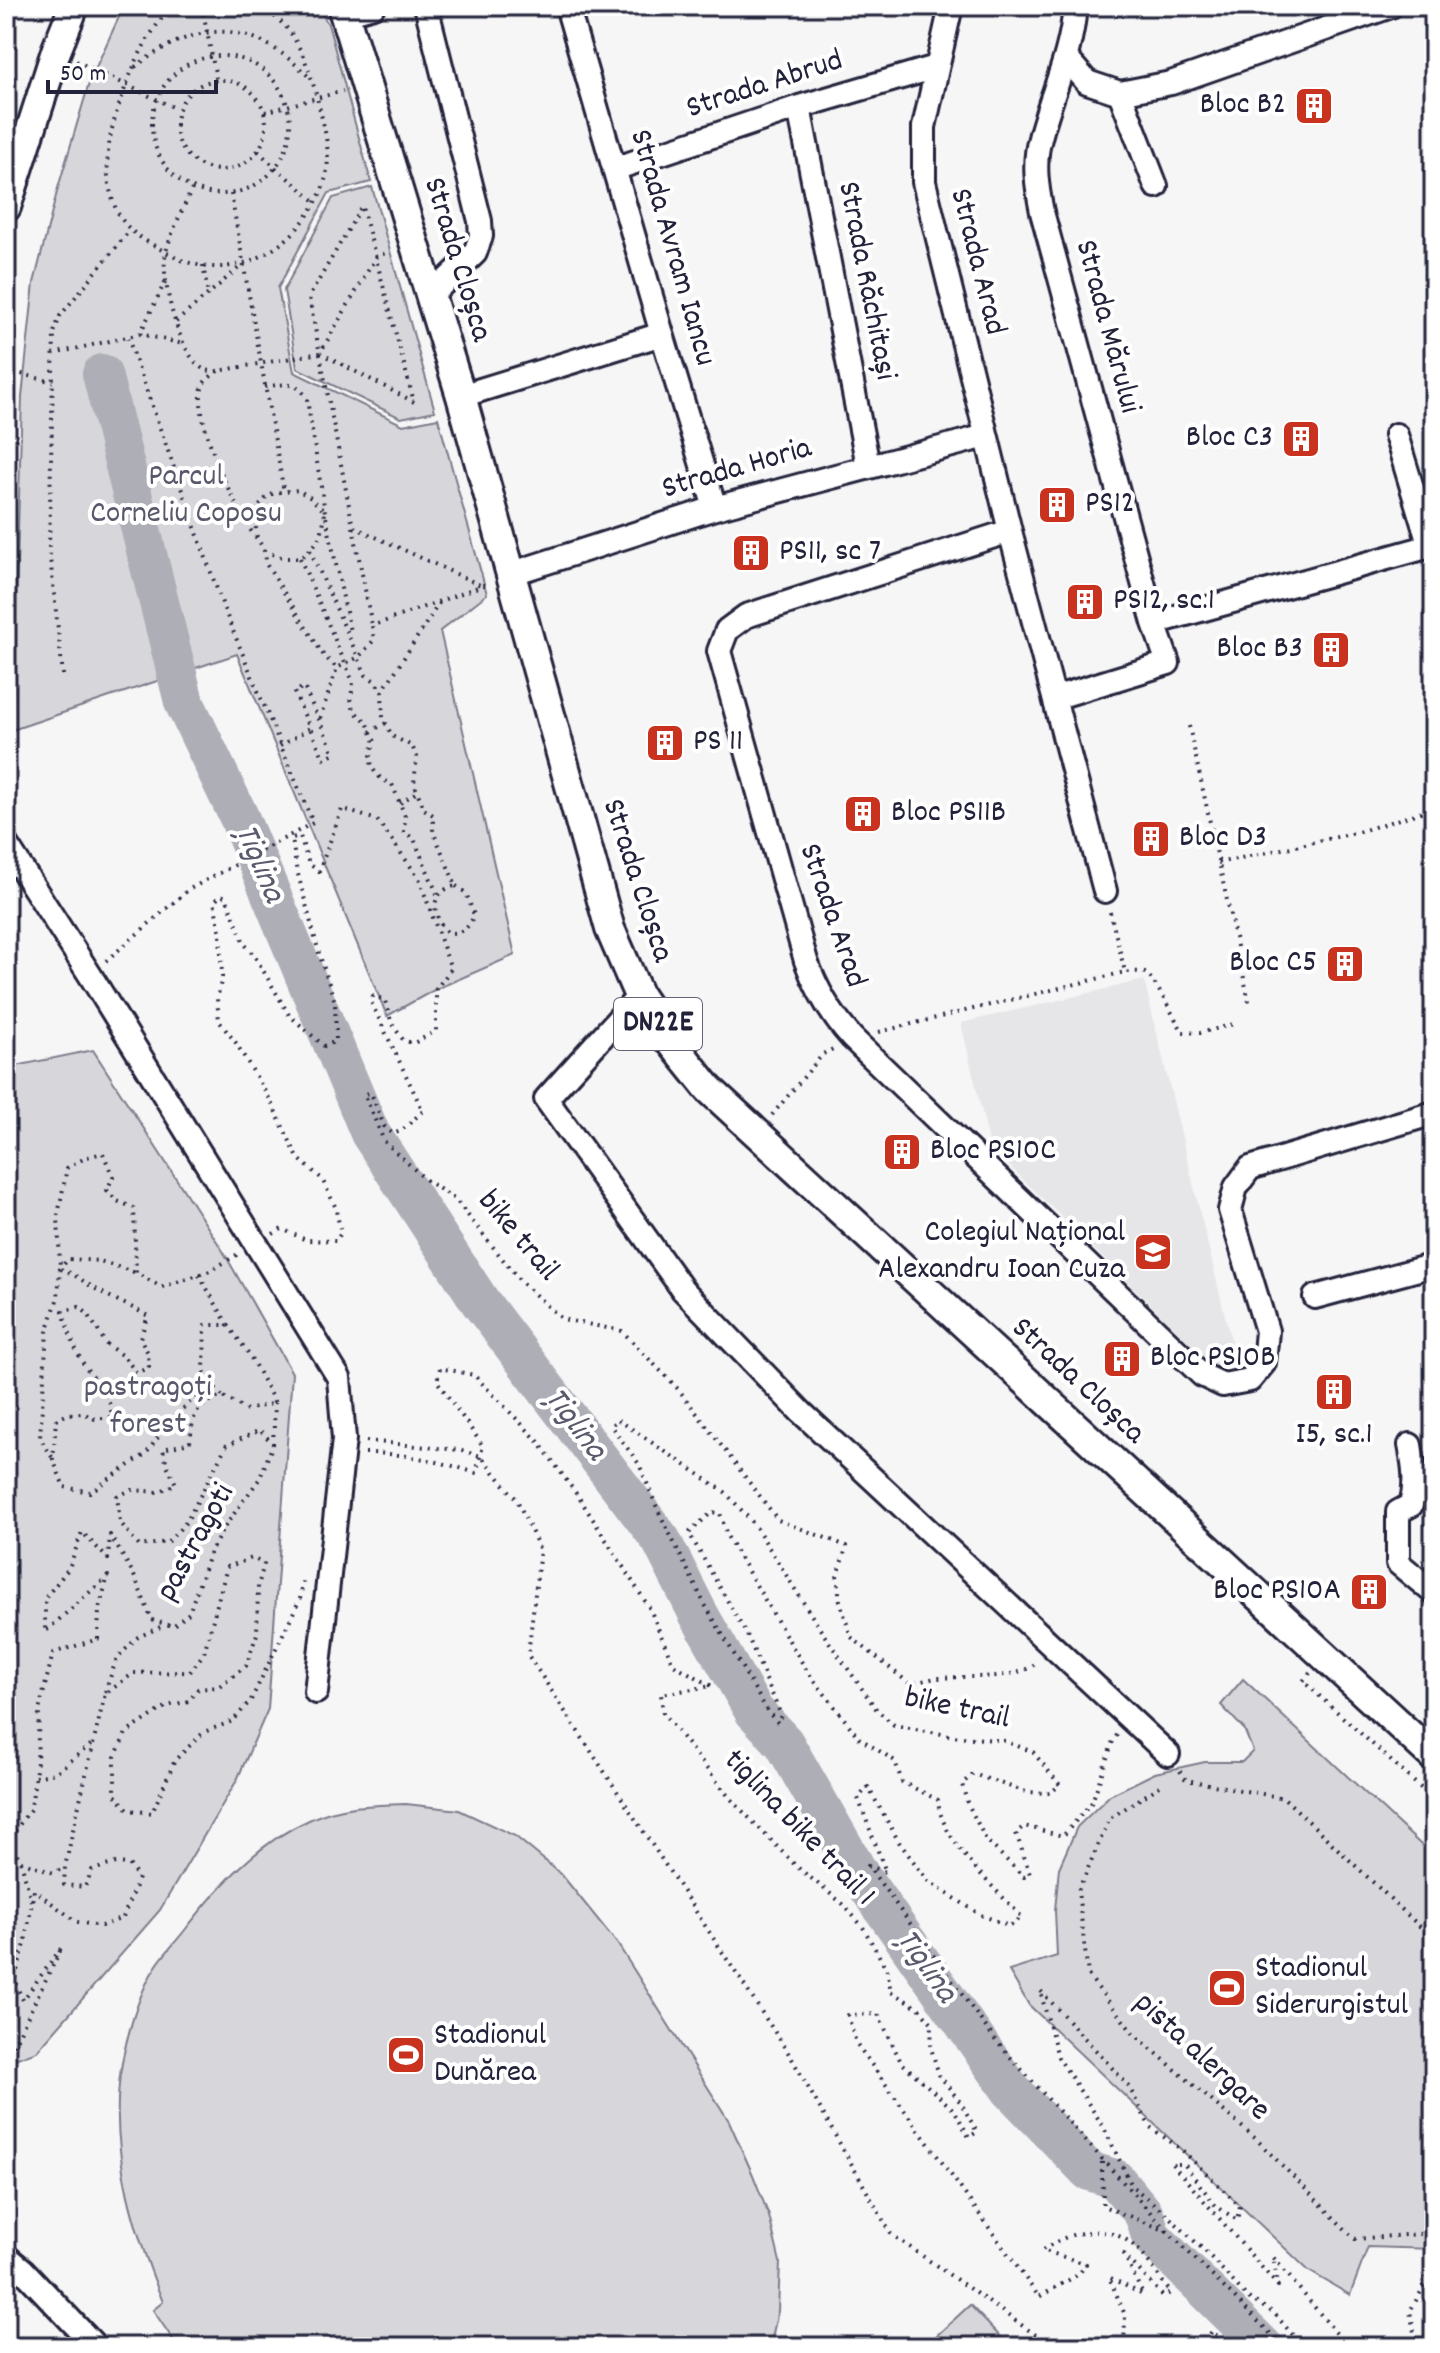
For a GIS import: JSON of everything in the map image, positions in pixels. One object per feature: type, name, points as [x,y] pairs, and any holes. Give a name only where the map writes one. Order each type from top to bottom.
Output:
[{"type":"main road","points":[[6,207],[56,51],[74,6]]},
{"type":"main road","name":"Strada Cloșca","points":[[341,9],[461,396],[610,929],[639,996],[709,1089],[1434,1757]]},
{"type":"street","points":[[341,9],[373,6]]},
{"type":"street","points":[[426,6],[480,221],[481,236],[475,253],[431,295]]},
{"type":"street","name":"Strada Avram Iancu","points":[[567,6],[715,508]]},
{"type":"street","name":"Strada Arad","points":[[951,6],[924,127],[924,182],[1010,531],[1105,891]]},
{"type":"street","name":"Strada Mărului","points":[[1054,698],[1168,663],[1154,623],[1046,228],[1036,179],[1039,141],[1067,59],[1075,6]]},
{"type":"street","points":[[1067,59],[1087,82],[1120,93],[1171,83],[1387,7]]},
{"type":"street","name":"Strada Abrud","points":[[614,169],[799,107],[936,67]]},
{"type":"street","points":[[1120,93],[1156,186]]},
{"type":"street","name":"Strada Răchitași","points":[[799,107],[868,466]]},
{"type":"street","points":[[461,396],[662,334]]},
{"type":"street","points":[[1154,623],[1432,546],[1396,435]]},
{"type":"street","name":"Strada Horia","points":[[510,574],[715,508],[986,436]]},
{"type":"street","name":"Strada Arad","points":[[1010,531],[746,616],[727,630],[719,651],[806,961],[834,1019],[1202,1375],[1223,1385],[1250,1380],[1264,1363],[1267,1331],[1230,1210],[1236,1187],[1250,1168],[1434,1113]]},
{"type":"street","points":[[6,844],[339,1378],[343,1446],[316,1692]]},
{"type":"street","points":[[639,996],[546,1099],[683,1290],[801,1412],[1168,1754]]},
{"type":"street","points":[[1315,1297],[1434,1265]]},
{"type":"street","points":[[1410,1445],[1415,1489],[1411,1505],[1398,1512],[1398,1563],[1434,1593]]},
{"type":"street","points":[[6,2256],[96,2347]]},
{"type":"path","points":[[172,6],[155,25],[142,47],[127,84],[107,151],[109,180],[117,210],[130,230],[165,252],[195,265],[218,267],[244,263],[275,249],[299,227],[324,187],[329,161],[317,98],[292,34],[261,6]]},
{"type":"path","points":[[202,6],[216,79]]},
{"type":"path","points":[[134,69],[174,42],[206,32],[227,30],[255,38],[279,51],[311,78]]},
{"type":"path","points":[[212,56],[232,56],[250,62],[267,73],[280,88],[288,106],[290,127],[286,149],[276,168],[263,181],[248,189],[231,194],[211,194],[192,189],[167,169],[152,141],[151,119],[156,98],[165,82],[178,69],[194,61],[212,56]]},
{"type":"path","points":[[100,72],[178,110]]},
{"type":"path","points":[[216,79],[232,81],[247,87],[258,98],[265,112],[264,138],[258,151],[235,168],[207,168],[194,161],[177,138],[175,124],[178,110],[192,89],[216,79]]},
{"type":"path","points":[[265,112],[342,91]]},
{"type":"path","points":[[258,151],[317,202]]},
{"type":"path","points":[[192,189],[165,252],[163,269],[175,322],[184,345],[204,370],[218,371],[320,353],[414,402],[362,206],[309,297],[320,353],[354,527],[374,640],[359,657],[337,668]]},
{"type":"path","points":[[231,194],[284,492]]},
{"type":"path","points":[[63,675],[49,548],[54,333],[60,316],[130,230]]},
{"type":"path","points":[[320,353],[376,257],[415,240]]},
{"type":"path","points":[[175,322],[244,263]]},
{"type":"path","points":[[203,265],[208,294]]},
{"type":"path","points":[[140,334],[166,281]]},
{"type":"path","points":[[53,354],[140,334],[184,345]]},
{"type":"path","points":[[90,975],[188,890],[313,823],[224,609],[128,338]]},
{"type":"path","points":[[6,370],[53,382]]},
{"type":"path","points":[[218,371],[204,383],[201,403],[207,437],[248,526],[266,552],[266,564],[324,656],[337,668]]},
{"type":"path","points":[[265,387],[288,383],[303,391],[307,399],[325,512],[351,641]]},
{"type":"path","points":[[258,539],[254,523],[258,509],[270,495],[298,490],[325,512]]},
{"type":"path","points":[[266,552],[284,558],[300,558],[323,534],[325,512]]},
{"type":"path","points":[[354,527],[483,586]]},
{"type":"path","points":[[310,550],[366,675],[375,681],[382,692],[383,718],[392,736],[412,746],[417,757],[414,783],[417,792],[424,809],[433,815],[433,831],[456,886],[466,893],[474,915],[468,927],[459,933],[448,933],[439,923],[435,908],[438,896],[447,887],[456,886]]},
{"type":"path","points":[[300,558],[353,682],[351,699],[354,711],[367,722],[375,742],[370,751],[374,774],[392,784],[405,816],[404,832],[414,839],[438,896]]},
{"type":"path","points":[[372,626],[510,574]]},
{"type":"path","points":[[382,692],[441,600]]},
{"type":"path","points":[[319,720],[337,668]]},
{"type":"path","points":[[304,687],[319,720],[334,753],[324,759],[294,692],[304,687]]},
{"type":"path","points":[[370,732],[386,722]]},
{"type":"path","points":[[1189,726],[1250,1006]]},
{"type":"path","points":[[280,746],[310,728]]},
{"type":"path","points":[[400,803],[417,792]]},
{"type":"path","points":[[1218,863],[1355,833],[1434,808]]},
{"type":"path","name":"bike trail","points":[[256,1243],[282,1229],[306,1240],[336,1241],[341,1233],[335,1206],[322,1179],[298,1158],[269,1098],[219,1021],[217,999],[222,977],[220,931],[214,902],[221,895],[226,897],[244,943],[289,1015],[324,1046],[336,1041],[335,1002],[296,867],[292,838],[300,836],[309,864],[319,871],[342,809],[377,820],[419,878],[451,969],[436,989],[436,1031],[414,1043],[404,1041],[392,1024],[385,1000],[373,996],[371,1002],[423,1111],[401,1131],[393,1134],[384,1126],[371,1093],[364,1094],[384,1141],[427,1181],[455,1199],[520,1281],[562,1319],[622,1331],[679,1390],[778,1520],[847,1546],[837,1575],[840,1601],[851,1637],[910,1684],[938,1678],[1027,1671],[1045,1658]]},
{"type":"path","points":[[1105,891],[1125,972]]},
{"type":"path","points":[[756,1133],[823,1054],[852,1038],[1125,972],[1143,972],[1152,977],[1183,1032],[1200,1033],[1234,1024]]},
{"type":"path","points":[[136,1273],[134,1208],[117,1201],[107,1190],[113,1177],[103,1153],[87,1157],[67,1168],[58,1215],[58,1297],[47,1332],[40,1438],[53,1459],[64,1487],[90,1492],[146,1454],[169,1422],[210,1383]]},
{"type":"path","points":[[60,1269],[68,1259],[100,1261],[136,1273],[162,1287],[210,1271],[256,1243]]},
{"type":"path","points":[[53,1459],[56,1420],[68,1414],[83,1413],[95,1419],[112,1417],[111,1400],[85,1366],[68,1333],[63,1311],[79,1307],[88,1314],[106,1344],[124,1357],[137,1373],[149,1367],[148,1353],[140,1338],[148,1316],[96,1289],[74,1273],[60,1269]]},
{"type":"path","points":[[198,1275],[249,1354],[275,1403],[273,1444]]},
{"type":"path","points":[[228,1325],[205,1325],[204,1370],[210,1383],[222,1396],[247,1410],[275,1403]]},
{"type":"path","name":"tiglina bike trail 1","points":[[481,1456],[483,1446],[437,1381],[440,1368],[474,1375],[538,1441],[580,1499],[650,1609],[673,1664],[712,1686],[661,1694],[663,1713],[729,1797],[796,1866],[843,1904],[863,1927],[887,1970],[891,1992],[919,2008],[932,2023],[931,2048],[939,2075],[961,2103],[977,2132],[969,2137],[955,2111],[901,2062],[878,2014],[848,2015],[856,2043],[1039,2297],[1079,2274],[1086,2264],[1042,2250],[1075,2234],[1113,2231],[1135,2245],[1171,2293],[1163,2296],[1124,2254],[1143,2295],[1109,2277],[1125,2315],[1124,2347]]},
{"type":"path","name":"pastragoti","points":[[7,1842],[31,1808],[39,1711],[53,1653],[98,1639],[99,1609],[108,1576],[45,1632],[45,1598],[69,1568],[82,1532],[108,1559],[110,1535],[133,1573],[152,1620],[173,1626],[189,1613],[210,1552],[260,1478],[273,1444],[260,1430],[226,1446],[187,1521],[168,1542],[139,1546],[120,1522],[117,1496],[132,1490],[158,1492],[176,1484],[163,1449],[190,1443],[192,1417],[207,1402],[222,1396]]},
{"type":"path","name":"bike trail","points":[[1102,2160],[996,2041],[868,1866],[886,1872],[858,1798],[868,1787],[899,1842],[928,1881],[981,1915],[1010,1926],[1022,1917],[967,1859],[939,1815],[938,1800],[902,1782],[895,1761],[859,1738],[807,1671],[727,1536],[720,1513],[712,1512],[689,1533],[748,1637],[781,1715],[778,1723],[768,1712],[704,1603],[639,1464],[611,1426],[617,1419],[725,1492],[754,1524],[822,1632],[877,1710],[894,1725],[953,1736],[1005,1741],[1033,1752],[1060,1785],[1050,1793],[1026,1792],[973,1774],[962,1784],[967,1802],[986,1840],[1024,1877],[1030,1874],[1016,1833],[1024,1826],[1063,1836],[1092,1802],[1113,1741],[1122,1727]]},
{"type":"path","points":[[343,1446],[443,1462],[476,1473],[481,1456]]},
{"type":"path","points":[[343,1446],[458,1450],[481,1456],[517,1500],[540,1550],[528,1655],[791,2057],[891,2234],[1053,2347]]},
{"type":"path","name":"pastragoti","points":[[105,1694],[134,1673],[190,1672],[204,1653],[227,1567],[252,1558],[264,1564],[258,1586],[257,1634],[246,1666],[218,1687],[198,1689],[189,1701],[167,1706],[149,1717],[126,1733],[120,1745],[115,1757],[115,1795],[129,1810],[152,1813],[175,1760],[204,1732],[233,1721],[251,1700],[300,1599],[306,1570]]},
{"type":"path","points":[[34,1890],[77,1922],[101,1926],[123,1918],[138,1878],[129,1864],[116,1863],[92,1870],[85,1887],[64,1885],[65,1867],[105,1694],[117,1658],[138,1637],[166,1624]]},
{"type":"path","points":[[1326,1657],[1303,1681],[1434,1800]]},
{"type":"path","points":[[35,1777],[55,1773],[93,1743]]},
{"type":"path","points":[[1168,1754],[1186,1780],[1284,1798],[1434,1940]]},
{"type":"path","name":"pista alergare","points":[[1160,1786],[1110,1818],[1078,1891],[1088,1975],[1133,2033],[1256,2139],[1355,2239],[1434,2230]]},
{"type":"path","points":[[7,1842],[21,1861],[31,1904],[34,1890]]},
{"type":"path","points":[[21,1861],[54,1873],[65,1867]]},
{"type":"path","points":[[6,2060],[62,1947],[23,2000],[14,1981],[25,1944],[34,1890]]},
{"type":"path","points":[[1303,2347],[1274,2313],[1248,2298],[1207,2253],[1132,2186],[1103,2126],[1058,2057],[1040,1990],[1128,2085],[1150,2127],[1182,2150],[1240,2206],[1237,2220],[1216,2206],[1184,2164],[1172,2164],[1278,2286],[1273,2257],[1346,2345],[1356,2347]]},
{"type":"path","points":[[6,2092],[12,2103],[12,2120],[6,2122]]},
{"type":"path","points":[[1102,2160],[1103,2206],[1167,2231]]},
{"type":"path","points":[[1102,2160],[1167,2231],[1284,2347]]},
{"type":"path","points":[[1417,2347],[1410,2311],[1426,2283],[1434,2277]]},
{"type":"path","points":[[1201,2347],[1212,2331],[1229,2347]]},
{"type":"shaded area","name":"Colegiul Național Alexandru Ioan Cuza","points":[[1144,980],[1235,1357],[1212,1365],[990,1147],[961,1023]]},
{"type":"green space","name":"Parcul Corneliu Coposu","points":[[124,6],[317,6],[328,24],[371,182],[329,193],[278,288],[294,372],[403,425],[438,418],[487,594],[440,631],[515,955],[436,989],[387,1016],[237,654],[12,730],[22,397],[34,283],[90,80]]},
{"type":"green space","points":[[372,187],[435,411],[401,418],[297,368],[284,290],[333,198]]},
{"type":"green space","name":"pastragoți forest","points":[[93,1050],[223,1251],[292,1373],[268,1709],[237,1780],[160,1910],[37,2051],[6,2062],[6,1068]]},
{"type":"green space","name":"Stadionul Siderurgistul","points":[[1243,1679],[1434,1857],[1434,2249],[1368,2247],[1350,2295],[1309,2271],[1029,2005],[1009,1971],[1057,1956],[1055,1910],[1059,1868],[1077,1827],[1110,1795],[1155,1773],[1205,1762],[1242,1762],[1253,1751],[1244,1729],[1221,1705]]},
{"type":"green space","name":"Stadionul Dunărea","points":[[406,1804],[459,1810],[515,1836],[561,1874],[617,1943],[729,2121],[769,2216],[780,2262],[778,2311],[770,2347],[178,2347],[153,2310],[163,2302],[143,2249],[128,2195],[122,2168],[118,2112],[119,2084],[127,2040],[148,1979],[212,1897],[241,1866],[274,1840],[311,1819],[334,1811]]},
{"type":"green space","points":[[970,2305],[1010,2347],[924,2347]]},
{"type":"waterway","name":"Țiglina","points":[[102,374],[184,702],[239,817],[370,1133],[481,1303],[661,1540],[699,1615],[754,1711],[784,1743],[859,1874],[1011,2090],[1089,2171],[1115,2179],[1144,2214],[1151,2236],[1264,2347]]},
{"type":"place","name":"Bloc B2","points":[[1314,106]]},
{"type":"place","name":"Bloc C3","points":[[1301,439]]},
{"type":"place","name":"PS12","points":[[1057,505]]},
{"type":"place","name":"PS11, sc 7","points":[[751,553]]},
{"type":"place","name":"PS12, sc.1","points":[[1085,602]]},
{"type":"place","name":"Bloc B3","points":[[1331,650]]},
{"type":"place","name":"PS 11","points":[[665,743]]},
{"type":"place","name":"Bloc PS11B","points":[[863,814]]},
{"type":"place","name":"Bloc D3","points":[[1151,839]]},
{"type":"place","name":"Bloc C5","points":[[1345,964]]},
{"type":"place","name":"Bloc PS10C","points":[[902,1152]]},
{"type":"place","name":"Colegiul Național Alexandru Ioan Cuza","points":[[1153,1252]]},
{"type":"place","name":"Bloc PS10B","points":[[1122,1359]]},
{"type":"place","name":"I5, sc.1","points":[[1334,1392]]},
{"type":"place","name":"Bloc PS10A","points":[[1369,1592]]},
{"type":"place","name":"Stadionul Siderurgistul","points":[[1227,1988]]},
{"type":"place","name":"Stadionul Dunărea","points":[[406,2055]]}]
